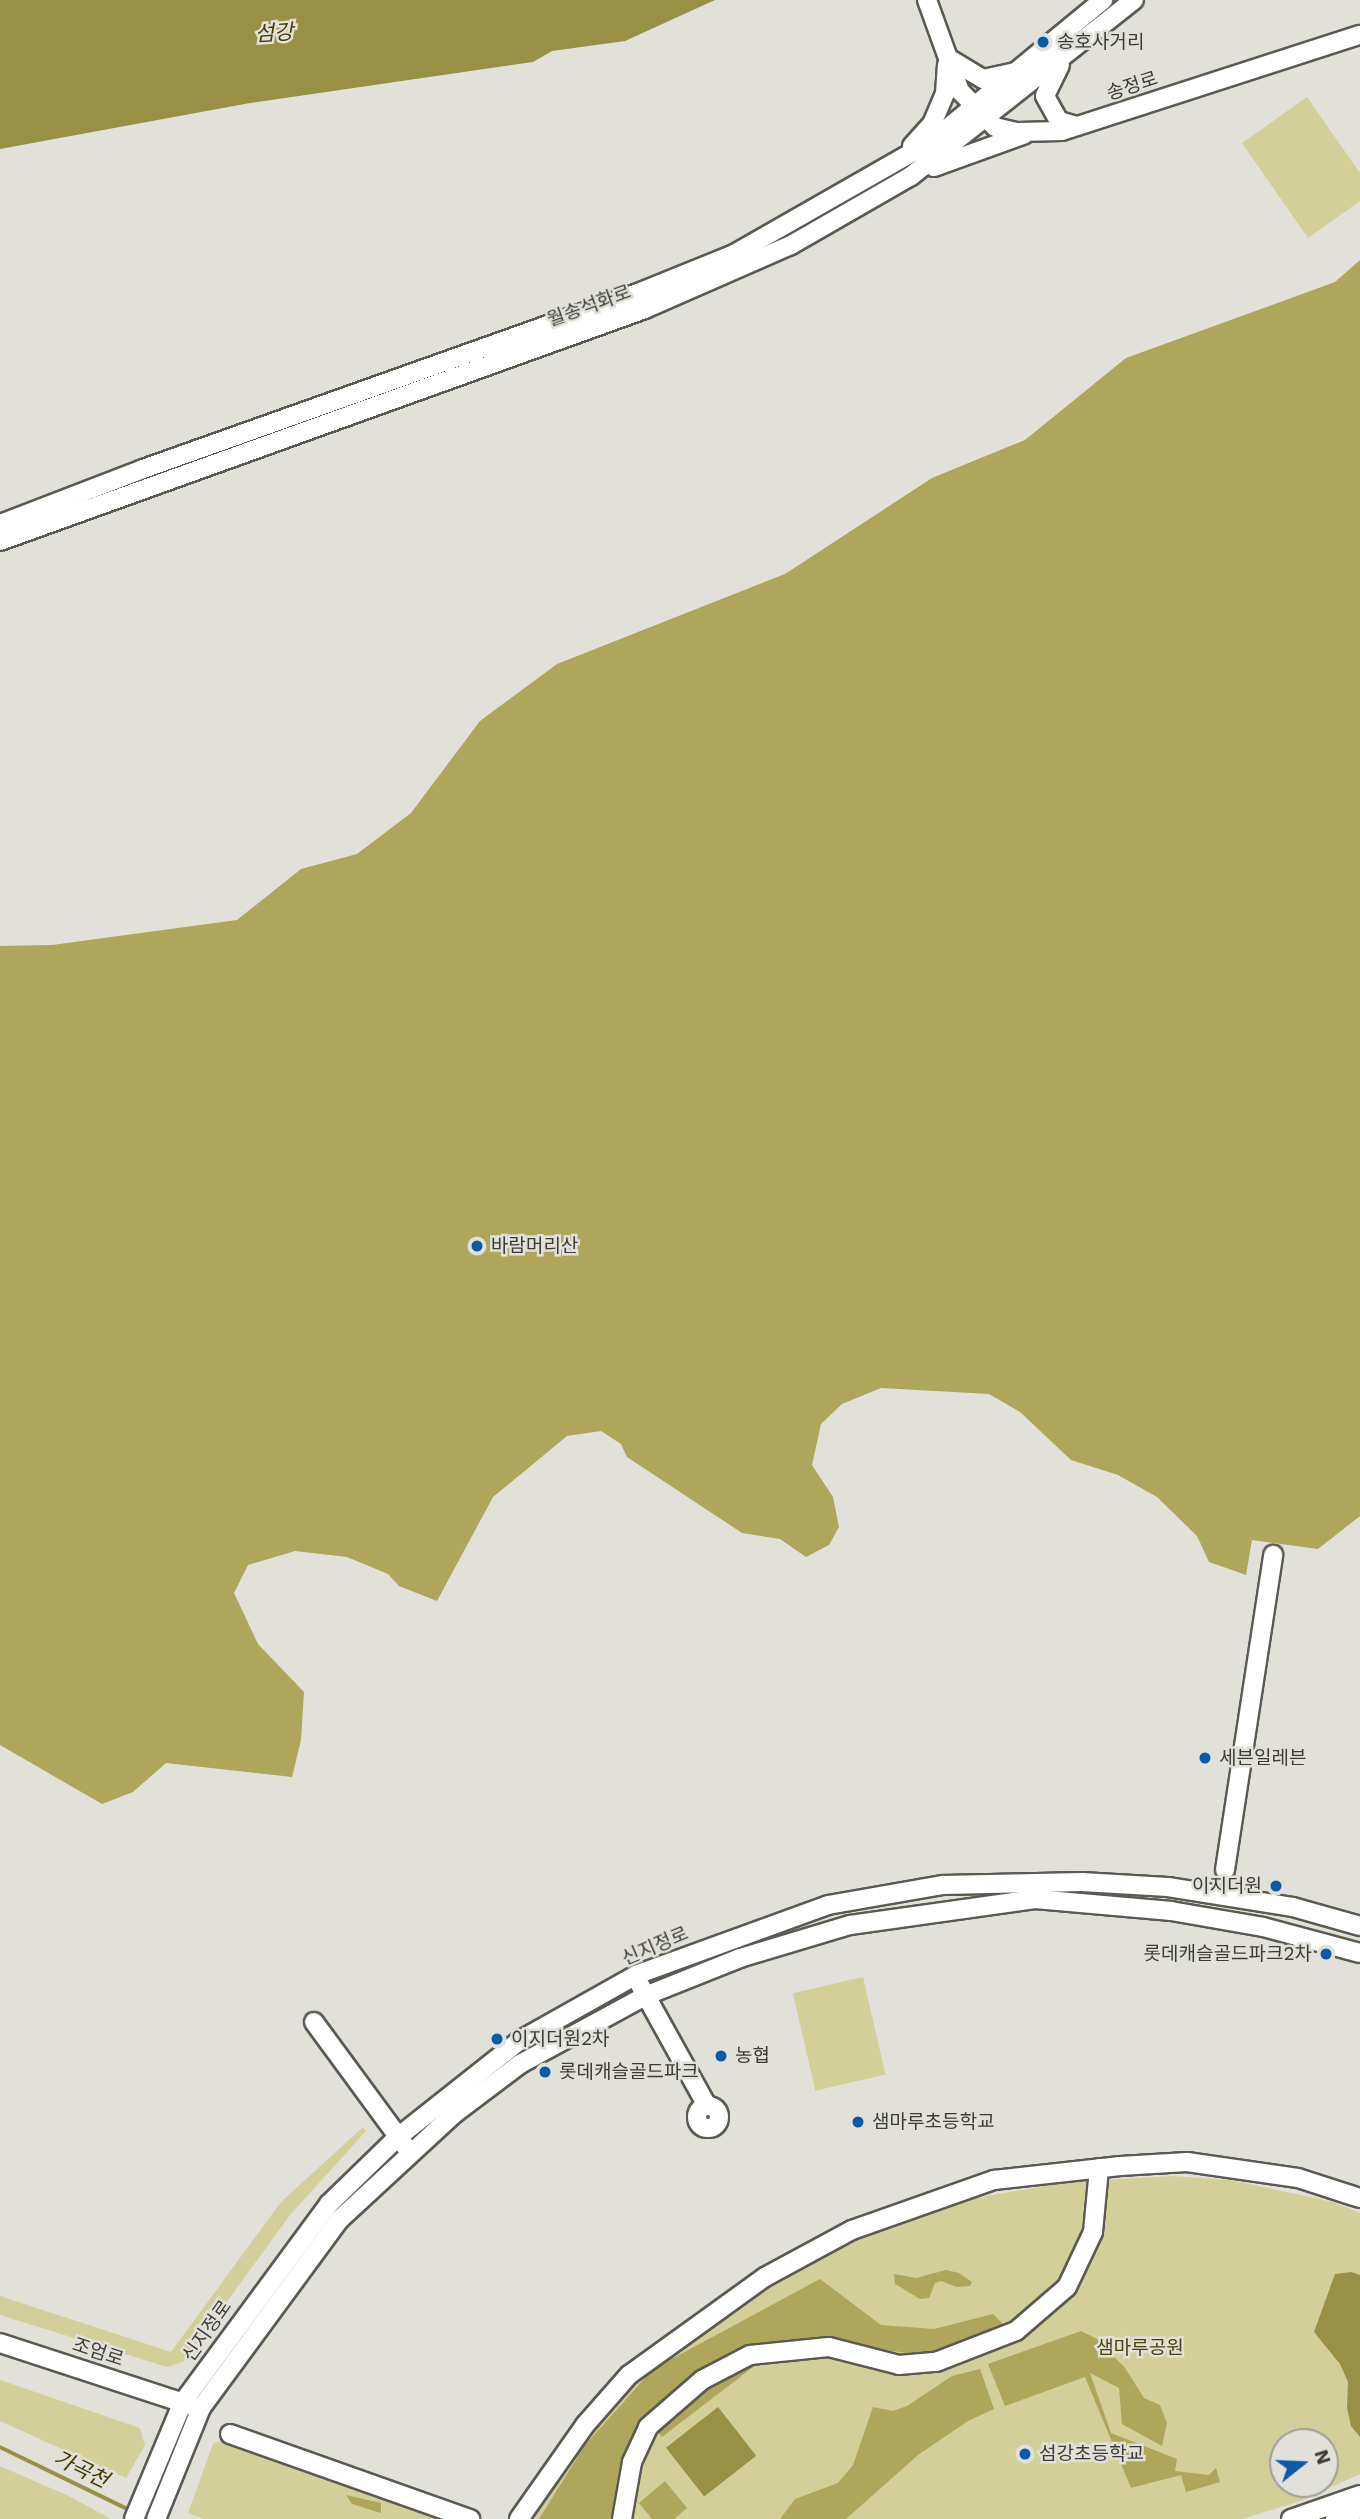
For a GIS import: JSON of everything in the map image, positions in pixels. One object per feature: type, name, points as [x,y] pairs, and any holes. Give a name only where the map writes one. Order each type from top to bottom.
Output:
[{"type":"street","points":[[927,0],[960,91],[981,114]]},
{"type":"street","name":"월송석화로","points":[[0,541],[645,309],[791,245],[911,176],[981,114],[1018,71],[1103,0]]},
{"type":"street","name":"월송석화로","points":[[0,524],[703,267],[764,239],[981,114],[1062,61],[1134,0]]},
{"type":"street","name":"송정로","points":[[981,114],[995,127],[1017,132],[1046,132],[1076,126],[1360,35]]},
{"type":"street","points":[[948,58],[983,79],[1018,71]]},
{"type":"street","points":[[898,162],[932,124],[945,93],[948,58]]},
{"type":"street","points":[[1062,61],[1045,96],[1059,121],[1076,126]]},
{"type":"street","points":[[911,176],[1009,137],[1046,132]]},
{"type":"street","points":[[1225,1870],[1273,1555]]},
{"type":"street","name":"신지정로","points":[[134,2519],[183,2402],[299,2239],[398,2137],[519,2041],[636,1975],[828,1905],[943,1885],[1082,1882],[1168,1887],[1293,1907],[1360,1926]]},
{"type":"street","name":"신지정로","points":[[156,2519],[201,2409],[339,2220],[411,2153],[520,2064],[645,1996],[751,1954],[834,1929],[974,1904],[1035,1899],[1171,1911],[1264,1927],[1360,1953]]},
{"type":"street","points":[[636,1975],[707,2106]]},
{"type":"street","points":[[314,2022],[411,2153]]},
{"type":"street","points":[[519,2519],[585,2425],[629,2375],[793,2259],[852,2230],[994,2180],[1098,2168],[1188,2162],[1298,2178],[1360,2198]]},
{"type":"street","points":[[622,2519],[632,2462],[648,2427],[702,2380],[750,2355],[829,2347],[900,2365],[936,2362],[1016,2331],[1067,2287],[1093,2232],[1098,2168]]},
{"type":"street","name":"조엄로","points":[[0,2343],[201,2409]]},
{"type":"street","points":[[230,2434],[470,2519]]},
{"type":"street","points":[[1291,2519],[1360,2495]]},
{"type":"street","points":[[1335,2519],[1360,2509]]},
{"type":"green space","points":[[1307,97],[1360,173],[1360,201],[1308,238],[1242,143]]},
{"type":"green space","points":[[863,1977],[885,2074],[815,2091],[793,1993]]},
{"type":"green space","points":[[363,2127],[366,2131],[290,2215],[183,2362],[167,2367],[0,2315],[0,2296],[171,2352],[281,2202]]},
{"type":"green space","name":"샘마루공원","points":[[1172,2176],[1230,2180],[1333,2202],[1360,2213],[1360,2474],[1339,2484],[1339,2428],[1269,2428],[1269,2498],[1308,2498],[1242,2519],[530,2519],[582,2441],[649,2366],[836,2245],[964,2200],[1067,2182]]},
{"type":"green space","points":[[0,2380],[140,2428],[145,2445],[126,2478],[0,2421]]},
{"type":"green space","points":[[220,2441],[454,2519],[203,2519],[188,2513],[213,2444]]},
{"type":"green space","points":[[0,2466],[71,2497],[111,2519],[0,2519]]},
{"type":"shaded area","points":[[1360,260],[1360,1516],[1318,1549],[1252,1540],[1246,1575],[1209,1562],[1197,1536],[1157,1497],[1118,1475],[1071,1460],[1020,1412],[989,1394],[881,1388],[842,1404],[821,1424],[812,1465],[833,1497],[839,1527],[829,1545],[806,1557],[780,1539],[742,1533],[627,1457],[621,1444],[601,1431],[567,1436],[493,1497],[437,1601],[399,1586],[388,1574],[347,1557],[295,1551],[248,1565],[234,1593],[258,1644],[304,1692],[301,1740],[292,1777],[166,1763],[133,1792],[102,1804],[0,1745],[0,946],[52,945],[237,920],[301,869],[357,854],[411,813],[480,721],[557,664],[785,574],[932,478],[1025,440],[1126,358],[1335,282]]},
{"type":"shaded area","points":[[946,2270],[959,2273],[972,2282],[970,2286],[957,2287],[941,2281],[935,2283],[929,2298],[920,2299],[895,2284],[894,2274],[916,2278]]},
{"type":"shaded area","points":[[820,2279],[881,2325],[934,2329],[993,2314],[1006,2327],[923,2355],[830,2343],[759,2344],[757,2364],[662,2437],[648,2421],[631,2443],[614,2519],[539,2519],[585,2445],[653,2369]]},
{"type":"shaded area","points":[[1081,2331],[1097,2339],[1125,2368],[1144,2398],[1160,2405],[1167,2423],[1162,2446],[1122,2424],[1119,2388],[1090,2373],[1111,2433],[1177,2459],[1175,2471],[1209,2475],[1216,2468],[1220,2482],[1186,2492],[1181,2475],[1131,2488],[1085,2377],[1005,2406],[988,2364]]},
{"type":"shaded area","points":[[980,2369],[994,2409],[968,2421],[918,2455],[846,2519],[780,2519],[795,2499],[838,2483],[853,2465],[873,2407],[893,2411],[907,2406],[952,2376]]},
{"type":"shaded area","points":[[665,2481],[687,2508],[674,2519],[652,2519],[639,2503]]},
{"type":"shaded area","points":[[346,2495],[381,2503],[381,2513],[352,2504]]},
{"type":"water","name":"섬강","points":[[0,0],[715,0],[625,41],[552,51],[533,62],[250,103],[0,149]]},
{"type":"water","points":[[1351,2272],[1360,2275],[1360,2437],[1351,2426],[1347,2408],[1348,2382],[1340,2364],[1314,2332],[1335,2274]]},
{"type":"water","points":[[718,2407],[756,2456],[704,2496],[666,2448]]},
{"type":"waterway","name":"가곡천","points":[[0,2447],[130,2510]]},
{"type":"place","name":"송호사거리","points":[[1043,42]]},
{"type":"place","name":"바람머리산","points":[[477,1246]]},
{"type":"place","name":"세븐일레븐","points":[[1205,1758]]},
{"type":"place","name":"이지더원","points":[[1276,1886]]},
{"type":"place","name":"롯데캐슬골드파크2차","points":[[1326,1954]]},
{"type":"place","name":"이지더원2차","points":[[497,2039]]},
{"type":"place","name":"농협","points":[[721,2056]]},
{"type":"place","name":"롯데캐슬골드파크","points":[[545,2072]]},
{"type":"place","name":"샘마루초등학교","points":[[858,2122]]},
{"type":"place","name":"섬강초등학교","points":[[1025,2454]]}]
